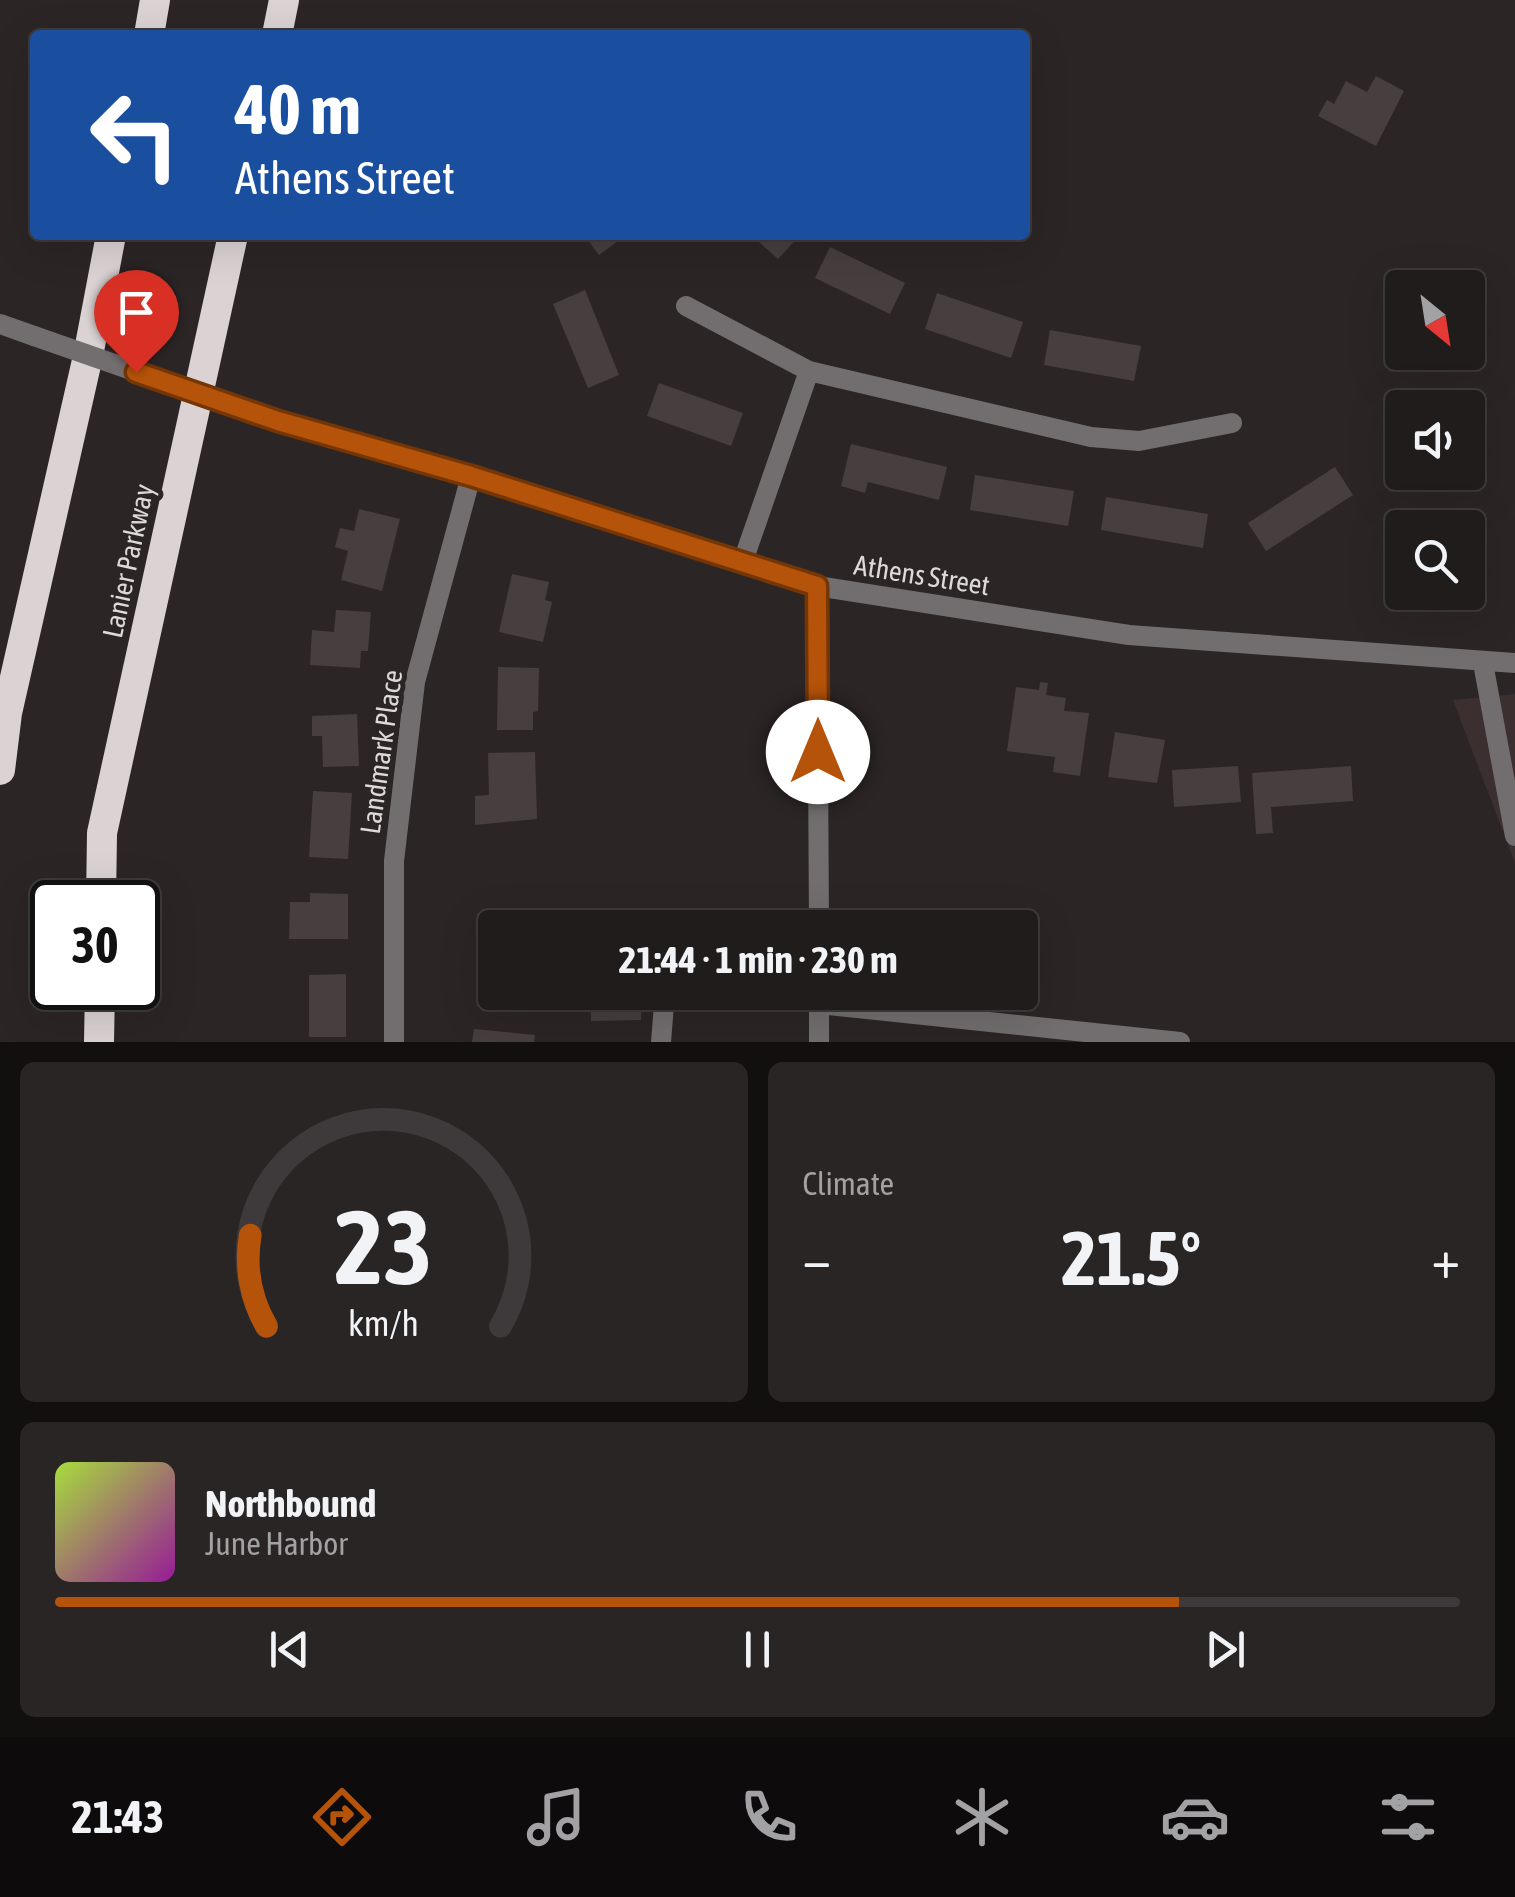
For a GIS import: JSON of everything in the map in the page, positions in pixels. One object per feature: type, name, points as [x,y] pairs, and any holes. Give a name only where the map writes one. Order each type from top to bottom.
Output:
[{"type":"highway","points":[[149,30],[156,0]]},
{"type":"highway","points":[[278,30],[284,0]]},
{"type":"highway","points":[[0,770],[8,713],[110,240]]},
{"type":"highway","name":"Lanier Parkway","points":[[101,880],[102,833],[232,240]]},
{"type":"highway","points":[[98,1042],[99,1010]]},
{"type":"street","points":[[686,306],[809,372],[1091,436],[1139,442],[1232,423]]},
{"type":"street","name":"Athens Street","points":[[0,324],[278,421],[471,476],[817,586],[1129,636],[1515,663]]},
{"type":"street","points":[[742,564],[809,372]]},
{"type":"street","name":"Landmark Place","points":[[394,1042],[394,860],[415,682],[471,476]]},
{"type":"street","points":[[817,586],[818,910]]},
{"type":"street","points":[[1483,662],[1515,836]]},
{"type":"street","points":[[661,1042],[664,1010]]},
{"type":"street","points":[[819,1010],[820,1042]]},
{"type":"street","points":[[917,1010],[1180,1042]]},
{"type":"shaded area","points":[[1515,694],[1515,863],[1453,700]]},
{"type":"building","points":[[1376,76],[1404,91],[1376,146],[1318,116],[1327,100],[1334,104],[1346,81],[1367,92]]},
{"type":"building","points":[[588,240],[619,240],[599,255]]},
{"type":"building","points":[[757,240],[795,240],[778,259]]},
{"type":"building","points":[[830,247],[905,283],[890,314],[815,278]]},
{"type":"building","points":[[585,290],[619,375],[588,388],[553,304]]},
{"type":"building","points":[[937,293],[1023,322],[1011,358],[925,329]]},
{"type":"building","points":[[1050,330],[1141,346],[1134,381],[1044,365]]},
{"type":"building","points":[[659,383],[743,413],[731,446],[647,416]]},
{"type":"building","points":[[851,444],[947,467],[939,500],[868,482],[865,493],[841,486]]},
{"type":"building","points":[[1335,467],[1353,495],[1266,551],[1248,523]]},
{"type":"building","points":[[975,475],[1074,491],[1068,526],[970,510]]},
{"type":"building","points":[[1106,497],[1208,514],[1203,548],[1101,530]]},
{"type":"building","points":[[359,509],[400,519],[382,591],[341,580],[348,551],[335,547],[340,528],[354,531]]},
{"type":"building","points":[[512,574],[549,582],[545,600],[552,602],[543,642],[499,632]]},
{"type":"building","points":[[336,610],[371,612],[368,651],[361,651],[360,668],[310,665],[312,630],[334,632]]},
{"type":"building","points":[[498,667],[539,668],[538,711],[533,712],[533,730],[497,730]]},
{"type":"building","points":[[1040,682],[1048,683],[1046,695],[1066,698],[1064,711],[1089,713],[1080,776],[1053,772],[1055,757],[1007,751],[1016,687],[1039,690]]},
{"type":"building","points":[[357,714],[359,766],[323,767],[322,736],[312,736],[312,716]]},
{"type":"building","points":[[1115,732],[1165,740],[1157,783],[1108,777]]},
{"type":"building","points":[[535,752],[537,819],[475,825],[475,796],[489,795],[488,753]]},
{"type":"building","points":[[1238,766],[1241,802],[1174,807],[1172,770]]},
{"type":"building","points":[[1351,766],[1353,801],[1271,807],[1273,833],[1256,834],[1252,773]]},
{"type":"building","points":[[313,791],[352,793],[348,859],[309,857]]},
{"type":"building","points":[[310,893],[348,894],[348,939],[289,939],[290,902],[310,902]]},
{"type":"building","points":[[346,974],[346,1037],[309,1037],[309,975]]},
{"type":"building","points":[[591,1010],[641,1010],[641,1020],[591,1021]]},
{"type":"building","points":[[474,1029],[535,1035],[534,1042],[472,1042]]},
{"type":"route","points":[[136,372],[278,421],[471,476],[817,586],[818,752]]}]
